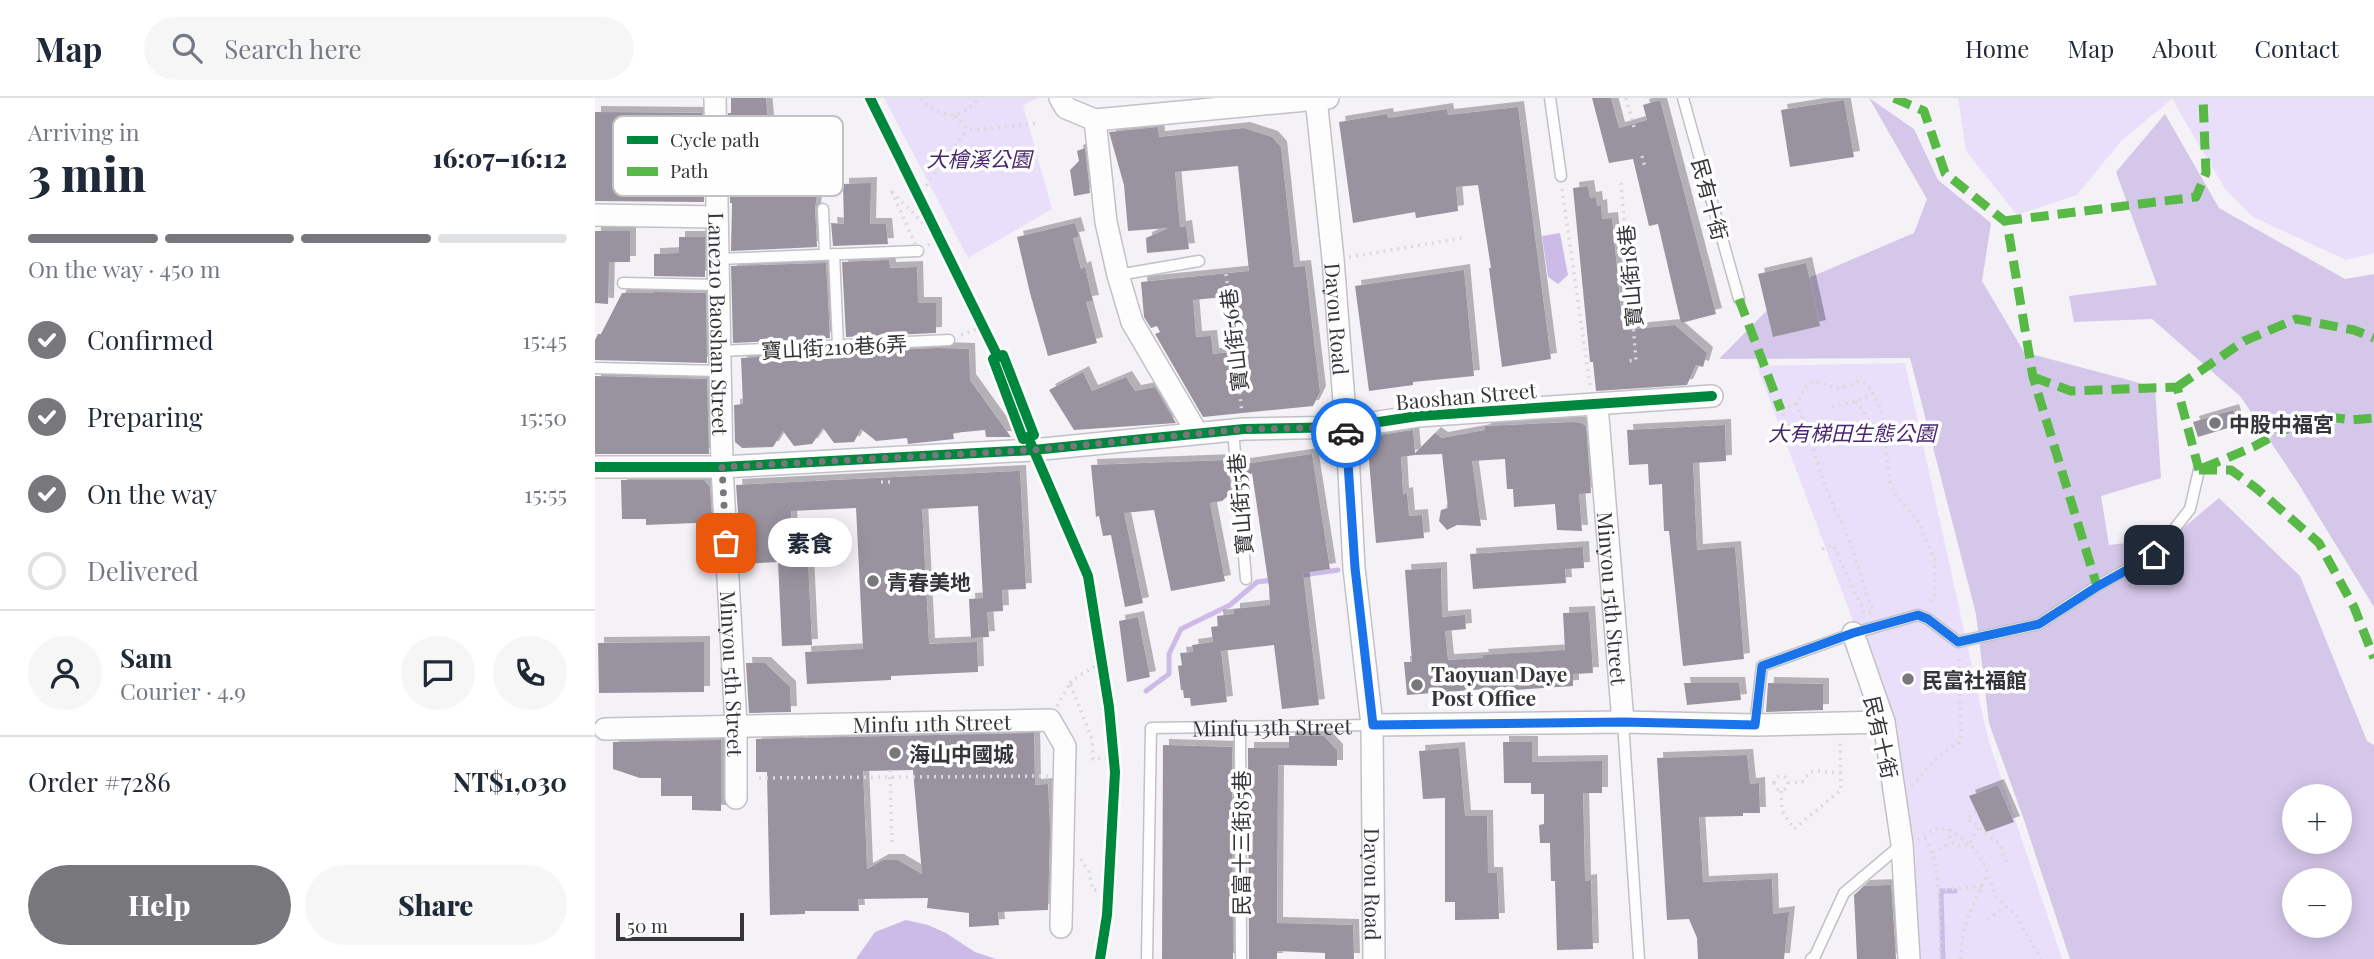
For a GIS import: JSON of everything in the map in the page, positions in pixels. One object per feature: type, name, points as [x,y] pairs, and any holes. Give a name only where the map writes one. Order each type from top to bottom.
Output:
[{"type":"street","name":"Lane210 Baoshan Street","points":[[715,98],[715,116]]},
{"type":"street","points":[[1060,98],[1066,108],[1095,120],[1320,99]]},
{"type":"street","name":"Dayou Road","points":[[1320,99],[1355,568],[1373,725],[1374,959]]},
{"type":"street","points":[[1095,120],[1106,222],[1132,323],[1197,433]]},
{"type":"street","name":"Lane210 Baoshan Street","points":[[717,196],[722,467]]},
{"type":"street","points":[[595,215],[717,218]]},
{"type":"street","name":"Baoshan Street","points":[[595,467],[722,467],[1034,450],[1233,430],[1346,427],[1418,416],[1711,396]]},
{"type":"street","name":"Minyou 15th Street","points":[[1595,405],[1623,722]]},
{"type":"street","name":"Minyou 5th Street","points":[[722,467],[736,726],[736,798]]},
{"type":"street","name":"民有十街","points":[[1853,633],[1884,722],[1909,836],[1909,959]]},
{"type":"street","points":[[1049,720],[1065,746],[1062,927]]},
{"type":"street","name":"Minfu 11th Street","points":[[605,729],[1049,720]]},
{"type":"street","name":"Minfu 13th Street","points":[[1373,725],[1623,722],[1755,725],[1884,722]]},
{"type":"lane","points":[[1550,98],[1561,176]]},
{"type":"lane","name":"民有十街","points":[[1683,98],[1739,299]]},
{"type":"lane","points":[[823,209],[838,345]]},
{"type":"lane","points":[[718,259],[918,251]]},
{"type":"lane","points":[[1118,275],[1199,261]]},
{"type":"lane","points":[[623,283],[718,285]]},
{"type":"lane","name":"寶山街210巷6弄","points":[[595,368],[720,361],[838,345],[949,340]]},
{"type":"lane","name":"寶山街55巷","points":[[1233,430],[1246,579]]},
{"type":"lane","points":[[1755,725],[1762,666],[1853,633],[1918,615],[1928,619],[1958,642],[2039,624],[2098,586],[2154,555],[2190,509],[2199,470]]},
{"type":"lane","name":"Minyou 15th Street","points":[[1623,722],[1639,959]]},
{"type":"lane","name":"Minfu 13th Street","points":[[1147,959],[1151,728],[1373,725]]},
{"type":"lane","name":"民富十三街85巷","points":[[1240,727],[1241,959]]},
{"type":"lane","points":[[1811,959],[1815,956],[1845,893],[1909,836]]},
{"type":"path","points":[[921,98],[931,109],[955,116],[967,129],[1036,123]]},
{"type":"path","points":[[955,116],[970,110],[979,98]]},
{"type":"path","points":[[1626,98],[1635,131]]},
{"type":"path","points":[[918,197],[967,129]]},
{"type":"path","points":[[1641,156],[1645,168]]},
{"type":"path","points":[[1561,176],[1595,405]]},
{"type":"path","points":[[912,184],[945,252]]},
{"type":"path","points":[[918,251],[892,192],[939,239]]},
{"type":"path","points":[[1347,257],[1463,238]]},
{"type":"path","points":[[949,340],[986,332],[977,314]]},
{"type":"path","points":[[1779,436],[1790,430],[1781,410],[1797,403],[1804,388],[1813,382],[1839,388],[1859,381],[1866,384],[1880,407],[1890,483],[1896,498],[1917,520],[1935,561],[1935,594],[1930,601],[1918,604]]},
{"type":"path","points":[[1832,407],[1873,393]]},
{"type":"path","points":[[1856,401],[1884,443]]},
{"type":"path","points":[[1797,403],[1830,499],[1851,543],[1858,572],[1870,605],[1875,611]]},
{"type":"path","points":[[881,482],[892,482]]},
{"type":"path","points":[[1822,549],[1833,545],[1865,613],[1881,612]]},
{"type":"path","points":[[1909,789],[1936,759],[1961,740],[1958,642]]},
{"type":"path","points":[[1049,720],[1070,683],[1078,676],[1104,668],[1101,650]]},
{"type":"path","points":[[1070,683],[1092,738],[1093,759],[1114,757]]},
{"type":"path","points":[[1788,783],[1784,776],[1776,779],[1774,785],[1781,791],[1782,811],[1794,829],[1841,790],[1840,723]]},
{"type":"path","points":[[1113,744],[1115,772]]},
{"type":"path","points":[[890,770],[891,848]]},
{"type":"path","points":[[1788,783],[1802,782],[1810,772],[1841,773]]},
{"type":"path","points":[[759,778],[1064,775]]},
{"type":"path","points":[[1781,791],[1788,783]]},
{"type":"path","points":[[1976,811],[1967,819],[2000,845],[2008,866]]},
{"type":"path","points":[[1949,829],[1948,837],[1951,842],[1962,847],[1970,844],[1978,826]]},
{"type":"path","points":[[1909,836],[1917,842],[1935,829],[1949,829],[1970,844],[1979,855],[1996,896],[2018,918],[2041,959]]},
{"type":"path","points":[[1063,831],[1089,872],[1093,890],[1108,889]]},
{"type":"path","points":[[1925,838],[1933,853],[1938,873],[1940,959]]},
{"type":"path","points":[[1933,853],[1951,842]]},
{"type":"path","points":[[1961,959],[1965,926],[1988,873]]},
{"type":"path","points":[[1108,902],[1109,876]]},
{"type":"path","points":[[1938,890],[1982,887]]},
{"type":"path","points":[[1988,920],[2004,906]]},
{"type":"path","points":[[1939,927],[1947,927]]},
{"type":"green space","name":"大檜溪公園","points":[[884,98],[1038,98],[1023,105],[1052,209],[968,258]]},
{"type":"green space","points":[[1958,98],[2374,98],[2374,253],[2346,260],[2253,217],[2225,189],[2172,99],[2121,141],[2077,195],[2017,215],[1966,151]]},
{"type":"green space","name":"大有梯田生態公園","points":[[1905,363],[1988,739],[2062,959],[1919,959],[1915,849],[1887,711],[1757,366]]},
{"type":"shaded area","points":[[1869,98],[1914,129],[1938,180],[1991,223],[1982,281],[2024,352],[2155,387],[2161,478],[2101,496],[2109,545],[2171,538],[2219,498],[2300,576],[2367,741],[2374,745],[2374,959],[2070,959],[1989,723],[1976,614],[1910,358],[1719,359],[1792,285],[1914,233],[1927,199]]},
{"type":"shaded area","points":[[2165,114],[2219,208],[2345,279],[2374,274],[2374,607],[2298,483],[2241,397],[2152,319],[2074,322],[2069,296],[2157,285],[2116,172]]},
{"type":"shaded area","points":[[1560,233],[1568,275],[1558,284],[1548,277],[1542,236]]},
{"type":"shaded area","points":[[906,920],[928,925],[975,952],[996,959],[856,959],[875,932]]},
{"type":"building","points":[[731,98],[766,98],[768,116],[728,116],[728,113],[731,113]]},
{"type":"building","points":[[1592,98],[1611,98],[1619,128],[1647,120],[1643,105],[1660,100],[1716,314],[1681,323],[1658,224],[1649,226],[1633,159],[1609,163]]},
{"type":"building","points":[[1844,100],[1854,157],[1790,167],[1781,110]]},
{"type":"building","points":[[1518,107],[1551,359],[1502,367],[1478,185],[1456,187],[1458,211],[1416,218],[1415,212],[1353,223],[1339,122],[1387,114],[1388,118],[1447,109],[1448,115]]},
{"type":"building","points":[[595,112],[702,113],[702,116],[613,116],[613,196],[704,196],[704,202],[595,201]]},
{"type":"building","points":[[1158,127],[1159,137],[1244,128],[1272,137],[1281,147],[1294,267],[1305,266],[1320,392],[1313,406],[1203,417],[1155,334],[1160,332],[1157,326],[1151,328],[1144,317],[1141,282],[1249,271],[1238,166],[1175,172],[1180,227],[1186,226],[1189,249],[1147,253],[1146,238],[1168,228],[1128,231],[1124,185],[1109,132]],"holes":[[[1234,296],[1240,351],[1213,354],[1211,336],[1196,337],[1193,300]]]},
{"type":"building","points":[[1085,148],[1090,193],[1074,196],[1070,170],[1079,161],[1077,151]]},
{"type":"building","points":[[871,183],[870,224],[886,224],[888,244],[833,246],[831,223],[844,224],[843,184]]},
{"type":"building","points":[[1588,186],[1590,198],[1596,197],[1597,206],[1601,205],[1602,219],[1612,218],[1623,330],[1675,325],[1707,353],[1703,367],[1696,365],[1687,385],[1596,391],[1593,362],[1590,362],[1573,188]]},
{"type":"building","points":[[730,196],[817,196],[817,247],[731,251]]},
{"type":"building","points":[[1075,223],[1079,237],[1073,238],[1081,269],[1085,267],[1093,301],[1086,302],[1097,343],[1048,356],[1017,237]]},
{"type":"building","points":[[595,231],[630,231],[630,262],[609,262],[608,304],[595,303]]},
{"type":"building","points":[[679,237],[705,237],[705,277],[654,276],[654,254],[679,253]]},
{"type":"building","points":[[889,260],[890,268],[917,267],[918,303],[936,303],[936,333],[846,337],[842,262]]},
{"type":"building","points":[[826,263],[830,338],[733,343],[731,266]]},
{"type":"building","points":[[1806,263],[1820,326],[1773,337],[1758,274]]},
{"type":"building","points":[[1464,270],[1474,376],[1413,382],[1413,385],[1369,391],[1355,286]]},
{"type":"building","points":[[622,293],[706,293],[707,363],[595,360],[595,340],[598,334],[601,334]]},
{"type":"building","points":[[937,348],[969,349],[970,380],[1011,437],[986,437],[985,430],[953,433],[954,439],[908,444],[907,438],[876,441],[861,429],[854,442],[834,443],[823,428],[812,444],[794,446],[783,431],[773,447],[742,448],[735,442],[734,405],[743,404],[741,358]]},
{"type":"building","points":[[1083,372],[1092,391],[1126,377],[1135,391],[1155,387],[1176,423],[1074,430],[1049,390]]},
{"type":"building","points":[[595,376],[707,379],[709,454],[595,454]]},
{"type":"building","name":"中股中福宮","points":[[2233,410],[2238,425],[2198,437],[2193,422]]},
{"type":"building","points":[[1573,422],[1586,426],[1591,493],[1579,494],[1582,531],[1557,530],[1555,504],[1514,507],[1513,489],[1507,489],[1505,459],[1472,461],[1481,526],[1457,525],[1447,530],[1439,521],[1441,510],[1448,508],[1442,454],[1415,455],[1401,457],[1403,494],[1407,493],[1409,516],[1422,515],[1424,538],[1376,543],[1367,437],[1413,430],[1415,453],[1435,433],[1442,438],[1485,430],[1485,426]]},
{"type":"building","points":[[1725,425],[1726,461],[1693,463],[1697,550],[1735,547],[1744,659],[1683,666],[1669,531],[1664,531],[1662,484],[1649,485],[1648,464],[1629,465],[1627,430]]},
{"type":"building","points":[[1312,454],[1330,569],[1303,573],[1319,705],[1282,709],[1274,645],[1221,651],[1227,702],[1191,706],[1190,698],[1184,698],[1181,690],[1178,666],[1182,665],[1180,653],[1193,652],[1192,645],[1213,642],[1211,627],[1218,626],[1217,616],[1234,614],[1234,609],[1270,605],[1252,473],[1245,479],[1244,464]]},
{"type":"building","points":[[1228,460],[1231,493],[1222,501],[1210,503],[1225,581],[1171,591],[1154,510],[1124,513],[1143,603],[1125,607],[1111,535],[1103,536],[1099,516],[1096,517],[1091,465]]},
{"type":"building","points":[[1020,471],[1026,589],[1002,590],[1003,611],[987,612],[989,637],[971,638],[969,599],[983,598],[978,506],[922,509],[929,644],[977,642],[978,672],[891,676],[891,680],[807,684],[805,652],[863,649],[856,508],[791,511],[793,562],[808,562],[812,645],[782,646],[778,562],[744,564],[742,513],[738,513],[736,485]]},
{"type":"building","points":[[621,480],[704,480],[710,487],[712,518],[696,534],[696,523],[646,525],[646,519],[622,519]]},
{"type":"building","points":[[1583,547],[1584,568],[1565,569],[1566,583],[1473,589],[1470,554]]},
{"type":"building","points":[[1441,568],[1442,617],[1465,615],[1466,629],[1445,631],[1448,660],[1565,650],[1563,613],[1589,612],[1593,673],[1573,674],[1573,686],[1407,695],[1404,662],[1412,662],[1405,570]]},
{"type":"building","points":[[1138,617],[1150,677],[1127,682],[1119,621]]},
{"type":"building","points":[[704,642],[704,692],[599,693],[598,643]]},
{"type":"building","points":[[746,663],[765,663],[790,687],[791,712],[749,713]]},
{"type":"building","points":[[1684,683],[1739,683],[1741,700],[1687,705]]},
{"type":"building","points":[[1768,683],[1823,684],[1823,710],[1766,712]]},
{"type":"building","points":[[1034,733],[1035,785],[1048,784],[1048,910],[998,912],[999,925],[969,927],[969,913],[927,908],[928,898],[858,899],[859,911],[805,911],[805,914],[770,915],[767,772],[756,772],[756,739]],"holes":[[[913,770],[922,874],[898,860],[883,860],[867,869],[863,771]]]},
{"type":"building","points":[[1289,736],[1324,736],[1337,750],[1337,766],[1278,765],[1277,923],[1353,925],[1354,959],[1325,959],[1325,953],[1277,951],[1277,959],[1249,959],[1248,748],[1289,748]]},
{"type":"building","points":[[721,740],[721,811],[692,810],[692,796],[661,796],[661,778],[640,778],[613,769],[613,742]]},
{"type":"building","points":[[1503,742],[1532,742],[1532,762],[1602,761],[1602,793],[1583,793],[1585,881],[1591,880],[1593,949],[1557,950],[1555,881],[1551,881],[1550,843],[1540,843],[1539,825],[1544,824],[1544,794],[1531,794],[1531,783],[1504,783]]},
{"type":"building","points":[[1163,745],[1232,747],[1233,959],[1162,959]]},
{"type":"building","points":[[1459,748],[1465,816],[1487,816],[1488,873],[1497,873],[1499,919],[1455,920],[1455,902],[1445,902],[1445,798],[1423,799],[1419,751]]},
{"type":"building","points":[[1747,755],[1750,784],[1759,783],[1760,813],[1699,817],[1703,882],[1772,879],[1773,914],[1789,912],[1784,959],[1698,959],[1697,938],[1689,919],[1667,920],[1657,758]]},
{"type":"building","points":[[1998,785],[2014,822],[1986,832],[1969,796]]},
{"type":"building","points":[[1891,885],[1896,959],[1857,959],[1854,895],[1864,886]]},
{"type":"waterway","points":[[1296,576],[1338,570]]},
{"type":"waterway","points":[[1146,691],[1169,674],[1169,654],[1181,629],[1230,605],[1257,582],[1273,580]]},
{"type":"waterway","points":[[1943,959],[1941,891],[1955,891]]},
{"type":"marked path","points":[[1894,98],[1924,111],[1945,173],[2007,223],[2033,377],[2097,586]]},
{"type":"marked path","points":[[2004,221],[2196,197],[2206,173],[2203,98]]},
{"type":"marked path","points":[[1739,299],[1781,410]]},
{"type":"marked path","points":[[2177,387],[2244,341],[2296,319],[2354,330],[2374,338]]},
{"type":"marked path","points":[[2033,377],[2071,391],[2177,387],[2199,470]]},
{"type":"marked path","points":[[2203,468],[2253,447],[2290,427],[2322,416],[2352,420],[2374,418]]},
{"type":"marked path","points":[[2199,470],[2231,470],[2256,488],[2319,543],[2354,607],[2374,658]]},
{"type":"cycle path","points":[[870,98],[998,357]]},
{"type":"cycle path","points":[[1028,437],[1034,435],[1003,355],[993,359],[1023,439],[1028,437],[1088,576],[1109,707],[1115,772],[1107,915],[1100,959]]},
{"type":"cycle path","points":[[595,467],[722,467],[1033,450],[1244,429],[1346,427],[1418,416],[1712,396]]},
{"type":"way so far","points":[[726,543],[722,467],[1034,450],[1244,429],[1346,427],[1346,433]]},
{"type":"place","name":"中股中福宮","points":[[2215,423]]},
{"type":"place","name":"素食","points":[[726,543]]},
{"type":"place","name":"青春美地","points":[[873,581]]},
{"type":"place","name":"民富社福館","points":[[1908,679]]},
{"type":"place","name":"Taoyuan Daye Post Office","points":[[1417,685]]},
{"type":"place","name":"海山中國城","points":[[895,753]]},
{"type":"route","points":[[1346,433],[1355,568],[1373,725],[1623,722],[1755,725],[1762,666],[1853,633],[1918,615],[1928,619],[1958,642],[2039,624],[2098,586],[2154,555]]}]
